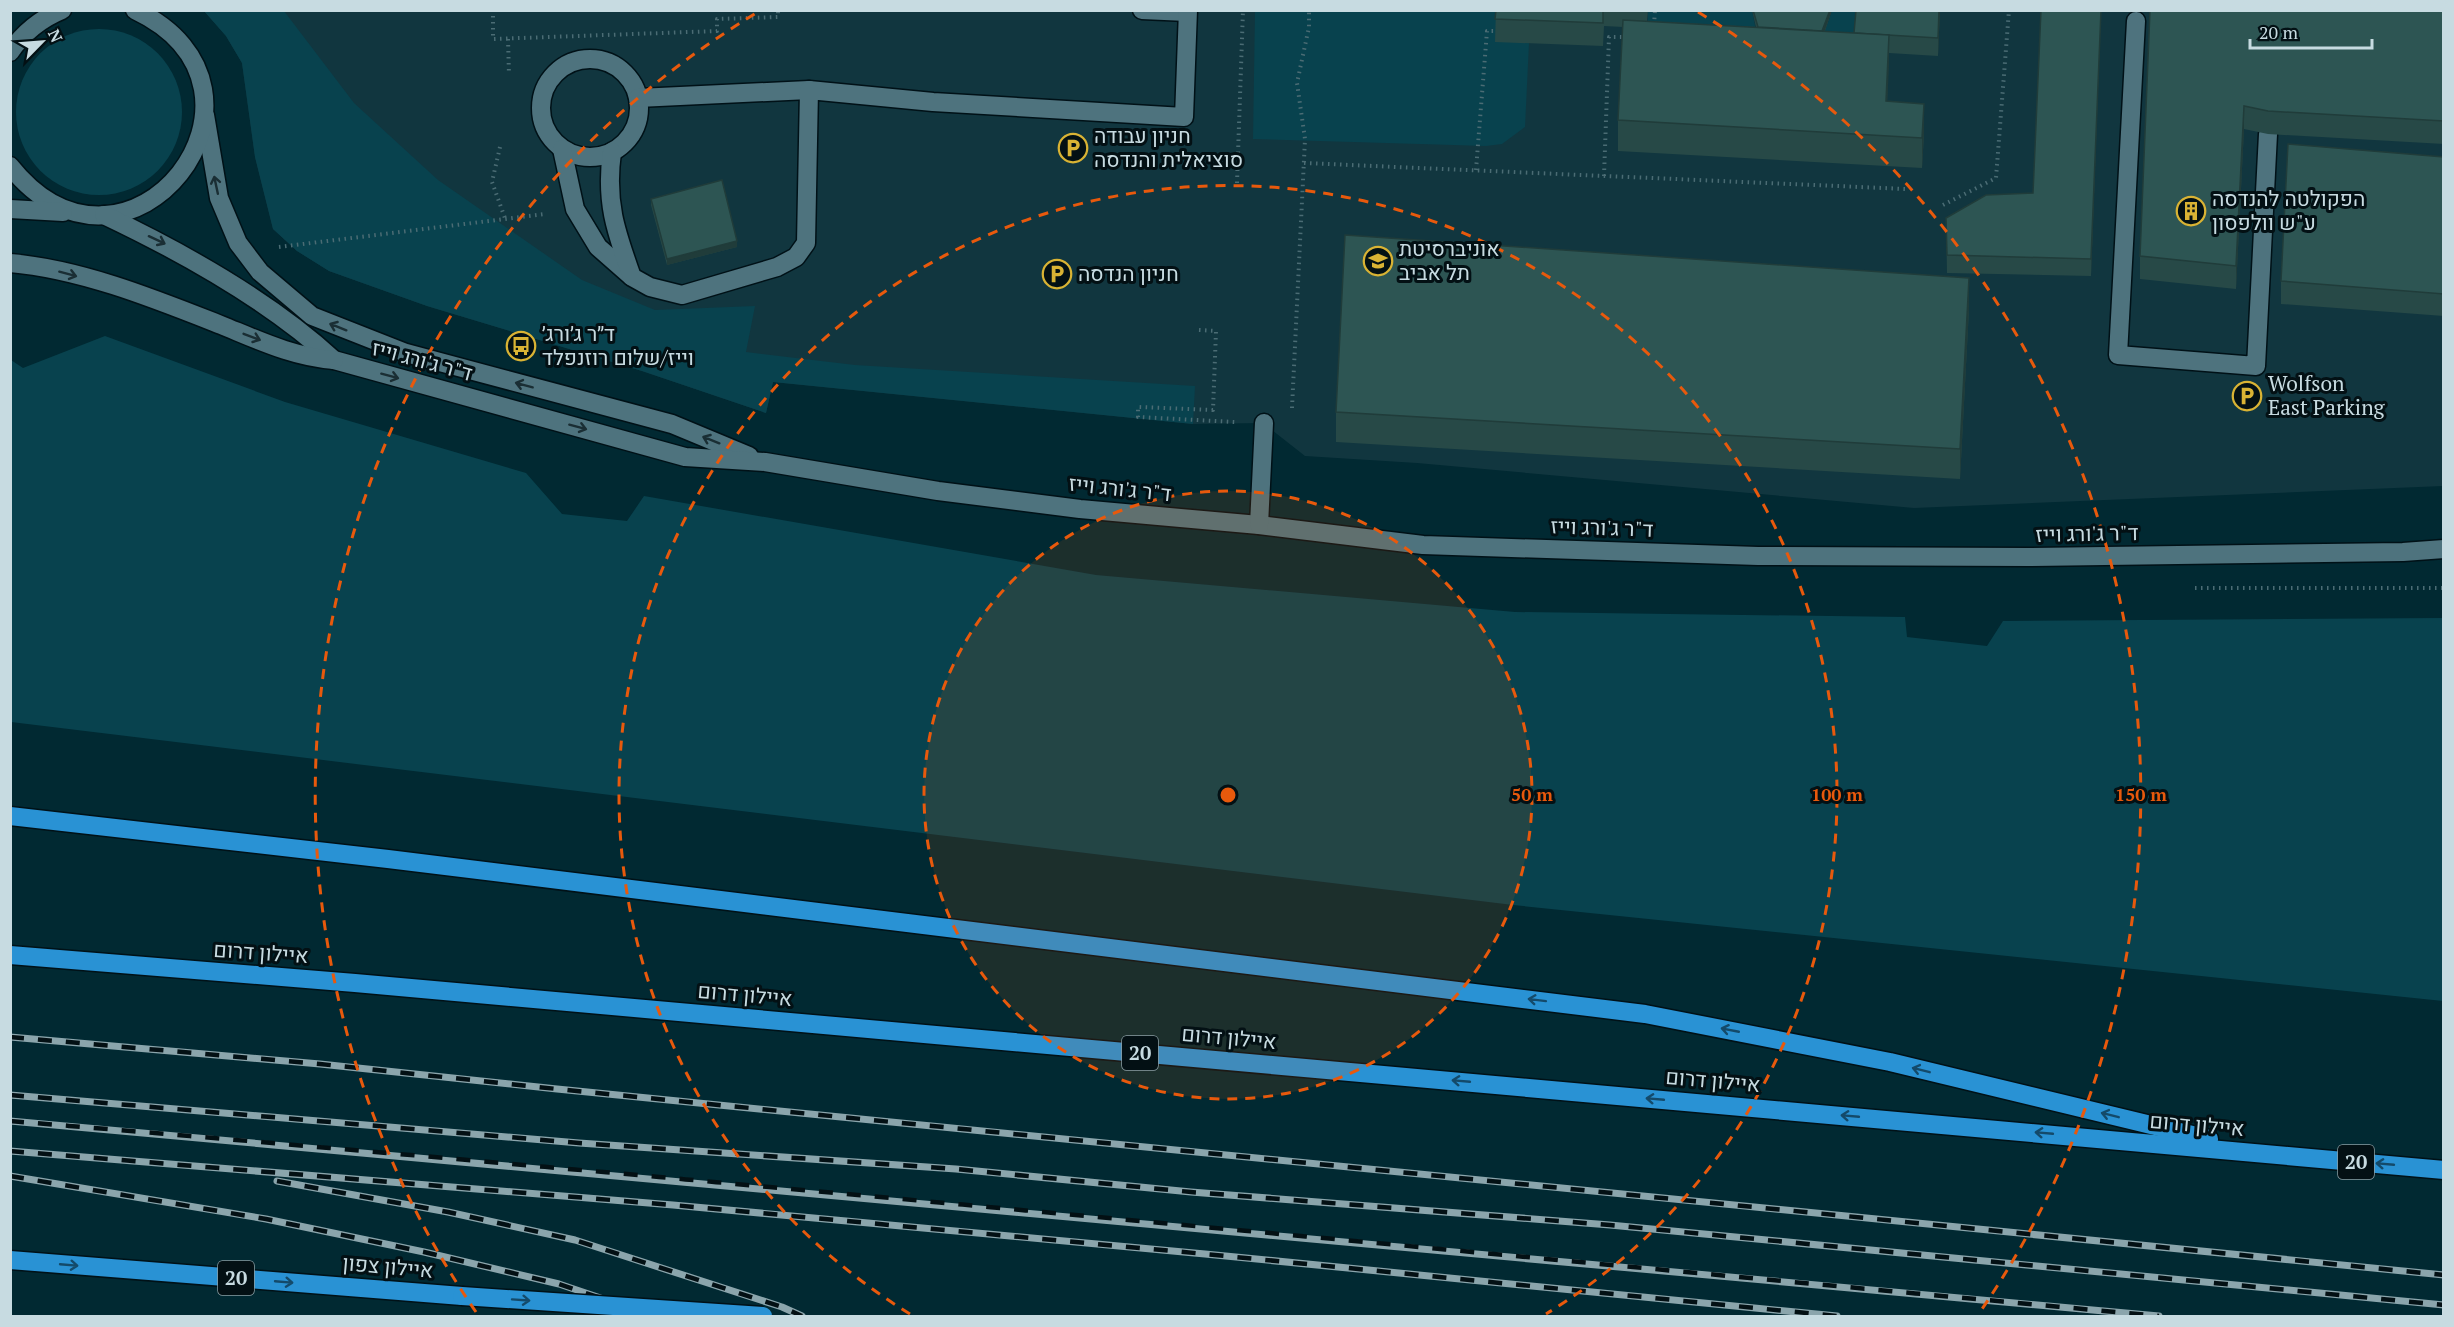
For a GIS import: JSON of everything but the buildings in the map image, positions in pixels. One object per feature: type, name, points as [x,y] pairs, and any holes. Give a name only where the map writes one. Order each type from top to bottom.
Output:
[{"type":"highway","points":[[10,816],[400,861],[1645,1014],[1890,1062],[2269,1154]]},
{"type":"highway","name":"איילון דרום","points":[[10,955],[355,982],[2444,1170]]},
{"type":"highway","name":"איילון צפון","points":[[10,1260],[763,1317]]},
{"type":"street","points":[[10,52],[21,37],[45,18],[63,10]]},
{"type":"street","points":[[10,209],[104,215],[134,209],[161,195],[183,173],[198,146],[205,116],[203,88],[194,62],[178,39],[157,21],[135,10]]},
{"type":"street","points":[[638,98],[809,90],[933,102],[1184,117],[1187,11],[1142,10]]},
{"type":"street","points":[[2136,21],[2118,355],[2256,366],[2268,134]]},
{"type":"street","points":[[595,59],[610,63],[623,71],[633,83],[638,98],[639,114],[635,129],[625,142],[612,152],[587,157],[562,148],[550,136],[543,122],[541,105],[545,89],[554,75],[566,65],[579,60],[595,59]]},
{"type":"street","points":[[562,148],[575,210],[598,247],[632,277],[651,287],[682,295],[777,267],[796,257],[806,243],[809,90]]},
{"type":"street","name":"ד\"ר ג'ורג וייז","points":[[205,116],[219,198],[238,243],[260,272],[312,316],[406,353],[672,424],[765,462]]},
{"type":"street","points":[[612,152],[608,182],[612,221],[632,277]]},
{"type":"street","points":[[10,166],[27,186],[50,203],[77,213]]},
{"type":"street","name":"ד\"ר ג'ורג וייז","points":[[104,215],[172,247],[305,333],[334,360],[685,457],[765,462],[938,491],[1080,509],[1259,525],[1423,545],[1758,556],[2027,557],[2403,552],[2444,549]]},
{"type":"street","points":[[10,263],[32,265],[141,294],[304,358],[334,360]]},
{"type":"street","points":[[1259,525],[1264,423]]},
{"type":"path","points":[[493,10],[493,39],[717,31],[717,19],[778,17],[778,10]]},
{"type":"path","points":[[1237,183],[1242,10]]},
{"type":"path","points":[[1292,408],[1305,139],[1297,83],[1309,27],[1309,10]]},
{"type":"path","points":[[1654,29],[1655,10]]},
{"type":"path","points":[[1943,205],[1996,178],[2009,10]]},
{"type":"path","points":[[1476,170],[1487,31],[1496,31]]},
{"type":"path","points":[[1604,176],[1609,37],[1632,38]]},
{"type":"path","points":[[508,39],[509,75]]},
{"type":"path","points":[[500,147],[492,182],[506,221]]},
{"type":"path","points":[[1304,163],[1906,189]]},
{"type":"path","points":[[269,248],[506,221],[575,210]]},
{"type":"path","points":[[1199,330],[1216,331],[1213,410],[1138,407],[1138,417],[1264,423]]},
{"type":"shaded area","name":"אוניברסיטת תל אביב","points":[[204,11],[2443,11],[2443,486],[1914,508],[1417,463],[1305,456],[1263,423],[1193,424],[773,382],[766,413],[642,371],[427,306],[329,271],[297,251],[273,229],[255,157],[242,63],[226,36]]},
{"type":"shaded area","points":[[204,11],[284,11],[354,103],[438,180],[582,280],[655,310],[755,306],[746,352],[855,365],[1195,386],[1193,424],[773,382],[766,413],[642,371],[427,306],[329,271],[297,251],[273,229],[255,157],[242,63],[226,36]]},
{"type":"shaded area","points":[[1255,11],[1496,11],[1529,43],[1525,127],[1502,144],[1486,146],[1253,139]]},
{"type":"shaded area","points":[[1648,11],[1752,11],[1756,31],[1647,51]]},
{"type":"shaded area","points":[[1832,11],[1857,11],[1854,51],[1814,61]]},
{"type":"shaded area","points":[[99,29],[131,36],[158,53],[175,80],[182,112],[175,144],[158,171],[131,188],[99,195],[67,188],[40,171],[23,144],[16,112],[23,80],[40,53],[67,36]]},
{"type":"shaded area","points":[[105,336],[285,402],[526,473],[562,514],[627,521],[644,496],[1096,575],[1515,612],[1905,617],[1907,637],[1987,646],[2003,621],[2443,618],[2443,1001],[1513,905],[11,722],[11,360],[23,368]]},
{"type":"railway","points":[[10,1037],[320,1064],[2444,1275]]},
{"type":"railway","points":[[10,1095],[579,1143],[956,1169],[1191,1192],[1610,1225],[2444,1305]]},
{"type":"railway","points":[[10,1121],[816,1191],[2159,1316]]},
{"type":"railway","points":[[10,1151],[673,1205],[1837,1316]]},
{"type":"railway","points":[[10,1176],[266,1219],[424,1252],[559,1284],[654,1316]]},
{"type":"railway","points":[[277,1181],[448,1212],[575,1240],[782,1307],[802,1316]]},
{"type":"place","name":"חניון עבודה סוציאלית והנדסה","points":[[1073,148]]},
{"type":"place","name":"הפקולטה להנדסה ע\"ש וולפסון","points":[[2191,211]]},
{"type":"place","name":"אוניברסיטת תל אביב","points":[[1378,261]]},
{"type":"place","name":"חניון הנדסה","points":[[1057,274]]},
{"type":"place","name":"ד״ר ג׳ורג׳ וייז/שלום רוזנפלד","points":[[521,346]]},
{"type":"place","name":"Wolfson East Parking","points":[[2247,396]]}]
